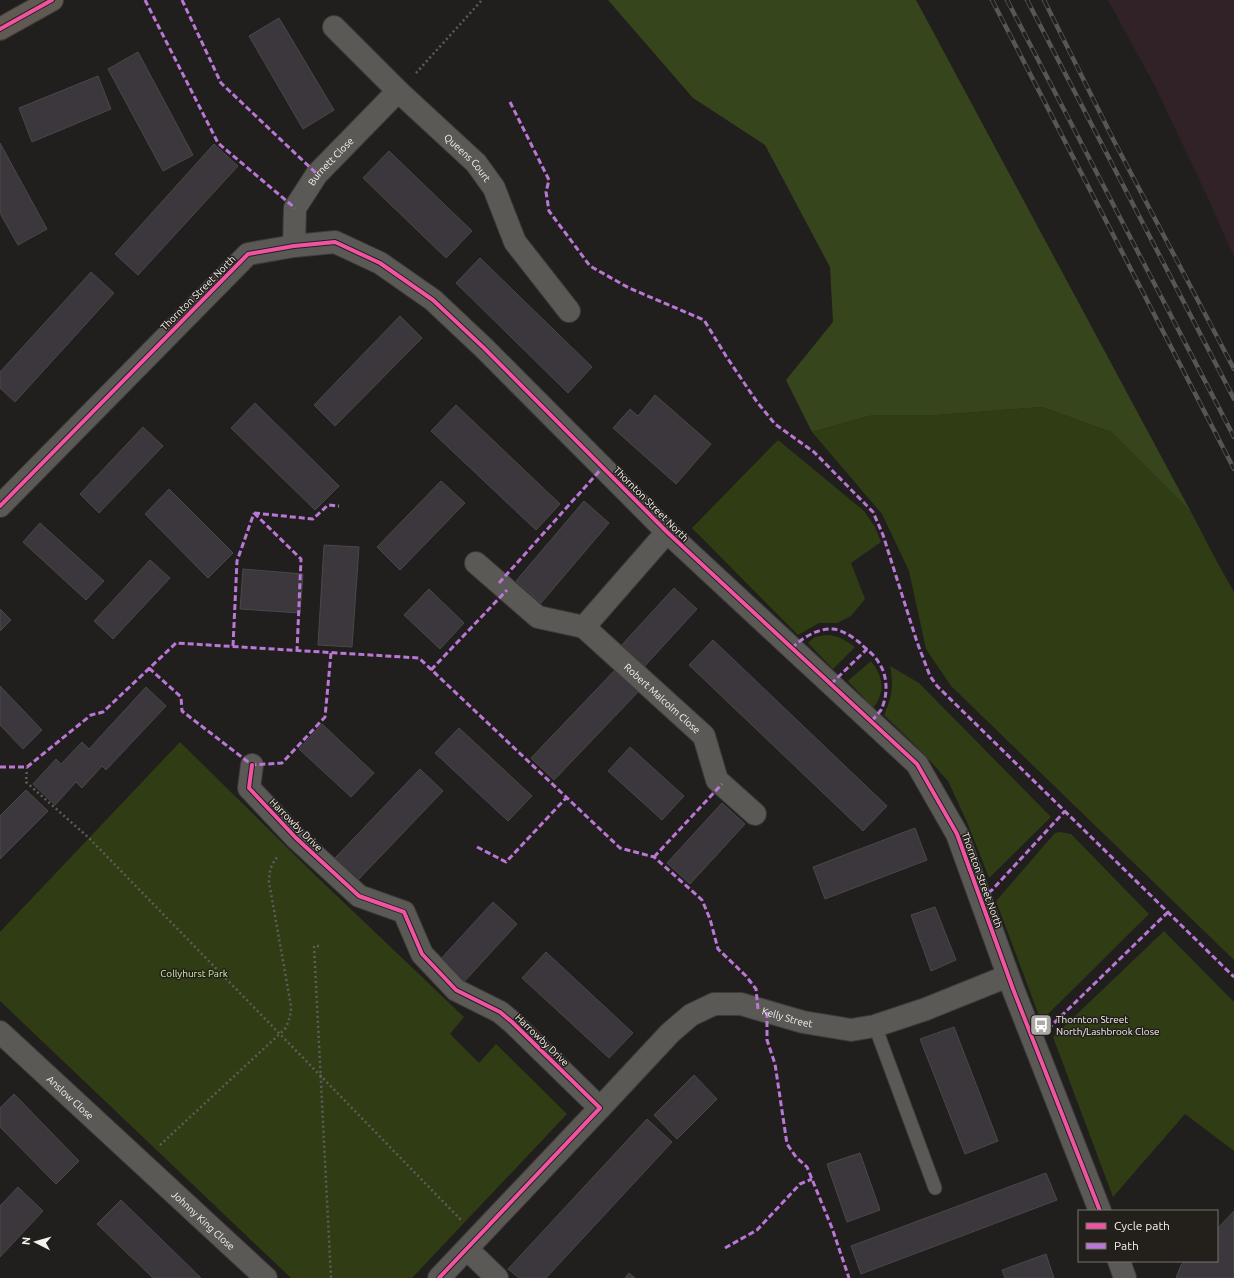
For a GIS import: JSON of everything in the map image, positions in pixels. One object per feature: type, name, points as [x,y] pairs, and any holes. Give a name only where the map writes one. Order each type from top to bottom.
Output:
[{"type":"highway","points":[[0,29],[52,0]]},
{"type":"street","name":"Queens Court","points":[[334,27],[398,91],[476,163],[494,188],[515,242],[569,311]]},
{"type":"street","name":"Burnett Close","points":[[294,246],[294,208],[307,188],[317,174],[398,91]]},
{"type":"street","name":"Thornton Street North","points":[[0,506],[248,254],[294,246],[335,242],[380,264],[433,300],[490,354],[667,532],[917,764],[957,834],[1008,976],[1100,1210]]},
{"type":"street","points":[[584,627],[667,532]]},
{"type":"street","name":"Robert Malcolm Close","points":[[476,563],[538,617],[584,627],[704,736],[717,780],[755,814]]},
{"type":"street","name":"Harrowby Drive","points":[[252,765],[249,788],[296,838],[359,896],[404,912],[422,954],[456,990],[500,1012],[600,1108]]},
{"type":"street","name":"Kelly Street","points":[[600,1108],[670,1032],[691,1015],[714,1004],[741,1004],[803,1022],[851,1030],[875,1026],[926,1009],[1008,976]]},
{"type":"street","name":"Anslow Close","points":[[0,1032],[142,1163]]},
{"type":"street","points":[[439,1278],[600,1108]]},
{"type":"street","name":"Johnny King Close","points":[[142,1163],[266,1278]]},
{"type":"street","points":[[473,1243],[497,1278]]},
{"type":"street","points":[[1119,1262],[1125,1278]]},
{"type":"lane","points":[[875,1026],[935,1188]]},
{"type":"path","points":[[398,91],[482,0]]},
{"type":"path","points":[[27,767],[26,782],[89,838],[280,1034],[473,1243]]},
{"type":"path","points":[[142,1163],[280,1034],[288,1023],[291,1015],[291,1006],[269,882],[269,872],[272,864],[278,856],[296,838]]},
{"type":"path","points":[[319,946],[314,946],[319,1076],[331,1278]]},
{"type":"shaded area","points":[[1108,0],[1234,0],[1234,257],[1156,88]]},
{"type":"green space","points":[[608,0],[916,0],[1191,512],[1111,432],[1042,407],[938,415],[873,415],[812,432],[786,380],[833,322],[830,267],[765,145],[693,98]]},
{"type":"green space","points":[[1042,407],[1111,432],[1191,512],[1234,592],[1234,960],[951,686],[926,649],[909,571],[882,514],[812,432],[873,415],[938,415]]},
{"type":"green space","points":[[778,440],[864,511],[875,527],[881,542],[851,563],[865,599],[851,616],[837,623],[819,623],[798,635],[692,528]]},
{"type":"green space","points":[[826,635],[838,637],[855,647],[833,669],[808,643],[815,637]]},
{"type":"green space","points":[[871,661],[878,673],[881,684],[880,696],[873,708],[848,681]]},
{"type":"green space","points":[[890,666],[919,683],[1051,817],[989,878],[967,822],[948,781],[923,753],[884,715],[892,691]]},
{"type":"green space","name":"Collyhurst Park","points":[[180,742],[315,875],[464,1017],[450,1034],[479,1063],[496,1044],[567,1114],[412,1278],[291,1278],[0,1001],[0,932]]},
{"type":"green space","points":[[1060,832],[1071,834],[1149,914],[1041,1021],[996,901],[1055,833]]},
{"type":"green space","points":[[1164,931],[1234,1002],[1234,1151],[1185,1114],[1113,1197],[1053,1037]]},
{"type":"building","points":[[279,18],[334,110],[303,129],[249,36]]},
{"type":"building","points":[[138,52],[193,155],[163,171],[108,69]]},
{"type":"building","points":[[98,76],[111,109],[32,142],[19,108]]},
{"type":"building","points":[[0,143],[47,229],[18,245],[0,213]]},
{"type":"building","points":[[214,144],[238,166],[138,275],[115,254]]},
{"type":"building","points":[[389,151],[472,231],[446,258],[363,178]]},
{"type":"building","points":[[480,258],[592,367],[568,393],[456,283]]},
{"type":"building","points":[[91,272],[114,293],[15,402],[0,388],[0,372]]},
{"type":"building","points":[[400,316],[422,338],[335,426],[314,405]]},
{"type":"building","points":[[655,395],[711,444],[676,484],[613,428],[630,409],[638,416]]},
{"type":"building","points":[[255,403],[339,486],[315,510],[231,428]]},
{"type":"building","points":[[456,405],[560,504],[536,530],[431,431]]},
{"type":"building","points":[[143,427],[163,446],[99,513],[80,494]]},
{"type":"building","points":[[441,481],[465,503],[400,570],[377,547]]},
{"type":"building","points":[[169,489],[233,553],[208,578],[145,514]]},
{"type":"building","points":[[584,501],[609,523],[541,603],[516,581]]},
{"type":"building","points":[[40,523],[104,581],[86,600],[23,542]]},
{"type":"building","points":[[324,545],[359,547],[352,647],[318,645]]},
{"type":"building","points":[[150,560],[170,578],[113,639],[94,621]]},
{"type":"building","points":[[243,569],[303,574],[300,613],[240,609]]},
{"type":"building","points":[[674,588],[697,609],[642,669],[619,648]]},
{"type":"building","points":[[429,589],[464,623],[440,649],[404,615]]},
{"type":"building","points":[[0,609],[11,620],[0,631]]},
{"type":"building","points":[[713,640],[887,806],[863,831],[689,665]]},
{"type":"building","points":[[616,669],[639,691],[554,780],[531,758]]},
{"type":"building","points":[[0,686],[42,730],[23,749],[0,725]]},
{"type":"building","points":[[146,687],[166,706],[106,770],[102,766],[82,788],[76,782],[55,805],[33,784],[56,759],[61,764],[82,742],[89,749]]},
{"type":"building","points":[[322,724],[374,773],[351,797],[299,749]]},
{"type":"building","points":[[459,728],[532,796],[508,821],[435,753]]},
{"type":"building","points":[[630,747],[684,796],[662,820],[608,771]]},
{"type":"building","points":[[420,769],[443,791],[358,880],[335,858]]},
{"type":"building","points":[[26,790],[48,811],[0,859],[0,816]]},
{"type":"building","points":[[722,803],[745,824],[690,884],[667,863]]},
{"type":"building","points":[[915,828],[927,860],[825,899],[813,867]]},
{"type":"building","points":[[493,902],[517,924],[462,984],[438,962]]},
{"type":"building","points":[[935,907],[956,960],[931,971],[911,915]]},
{"type":"building","points":[[546,952],[633,1033],[609,1058],[522,978]]},
{"type":"building","points":[[954,1027],[998,1141],[965,1154],[920,1039]]},
{"type":"building","points":[[694,1075],[717,1099],[677,1139],[654,1115]]},
{"type":"building","points":[[14,1094],[79,1161],[56,1184],[0,1127],[0,1108]]},
{"type":"building","points":[[647,1119],[672,1142],[546,1278],[519,1278],[508,1269]]},
{"type":"building","points":[[860,1153],[880,1210],[847,1222],[827,1164]]},
{"type":"building","points":[[1046,1173],[1057,1200],[861,1274],[851,1246]]},
{"type":"building","points":[[18,1187],[43,1211],[0,1257],[0,1206]]},
{"type":"building","points":[[121,1200],[201,1278],[153,1278],[97,1224]]},
{"type":"building","points":[[1234,1211],[1234,1278],[1176,1278],[1181,1265],[1184,1262],[1218,1262],[1218,1228]]},
{"type":"building","points":[[1046,1254],[1054,1278],[1005,1278],[1002,1270]]},
{"type":"building","points":[[629,1273],[635,1278],[625,1278]]},
{"type":"railway","points":[[992,0],[1234,469]]},
{"type":"railway","points":[[1007,0],[1234,437]]},
{"type":"railway","points":[[1027,0],[1234,399]]},
{"type":"railway","points":[[1044,0],[1114,141],[1234,369]]},
{"type":"marked path","points":[[145,0],[218,143],[295,208]]},
{"type":"marked path","points":[[182,0],[221,83],[317,174]]},
{"type":"marked path","points":[[510,102],[549,180],[546,192],[549,211],[590,266],[629,288],[704,320],[757,402],[775,424],[814,452],[873,512],[883,535],[917,642],[930,676],[937,686],[1234,977]]},
{"type":"marked path","points":[[499,583],[603,467]]},
{"type":"marked path","points":[[254,513],[313,519],[328,505],[339,506]]},
{"type":"marked path","points":[[254,513],[301,559],[297,651]]},
{"type":"marked path","points":[[233,646],[237,561],[254,513]]},
{"type":"marked path","points":[[431,670],[507,590]]},
{"type":"marked path","points":[[792,648],[811,634],[822,630],[833,629],[851,636],[870,652],[882,668],[886,686],[885,699],[881,710],[871,722]]},
{"type":"marked path","points":[[0,767],[27,767],[91,715],[103,712],[176,643],[419,658],[620,848],[654,857],[702,900],[710,919],[718,949],[746,976],[756,989],[758,1009]]},
{"type":"marked path","points":[[831,684],[867,649]]},
{"type":"marked path","points":[[149,668],[181,697],[182,711],[252,765],[282,763],[325,717],[331,653]]},
{"type":"marked path","points":[[654,857],[722,784]]},
{"type":"marked path","points":[[477,847],[506,862],[566,798]]},
{"type":"marked path","points":[[981,898],[992,890],[1065,811]]},
{"type":"marked path","points":[[1030,1034],[1051,1026],[1168,912]]},
{"type":"marked path","points":[[767,1012],[767,1040],[775,1064],[787,1144],[796,1157],[807,1167],[832,1228],[849,1278]]},
{"type":"marked path","points":[[725,1248],[757,1230],[800,1184],[812,1179]]},
{"type":"cycle path","points":[[0,29],[52,0]]},
{"type":"cycle path","points":[[0,506],[248,254],[294,246],[335,242],[380,263],[433,300],[484,348],[667,532],[917,764],[957,834],[1013,989],[1100,1210]]},
{"type":"cycle path","points":[[252,765],[249,788],[296,838],[359,896],[404,912],[422,954],[456,990],[500,1012],[600,1108],[439,1278]]},
{"type":"place","name":"Thornton Street North/Lashbrook Close","points":[[1041,1025]]}]
